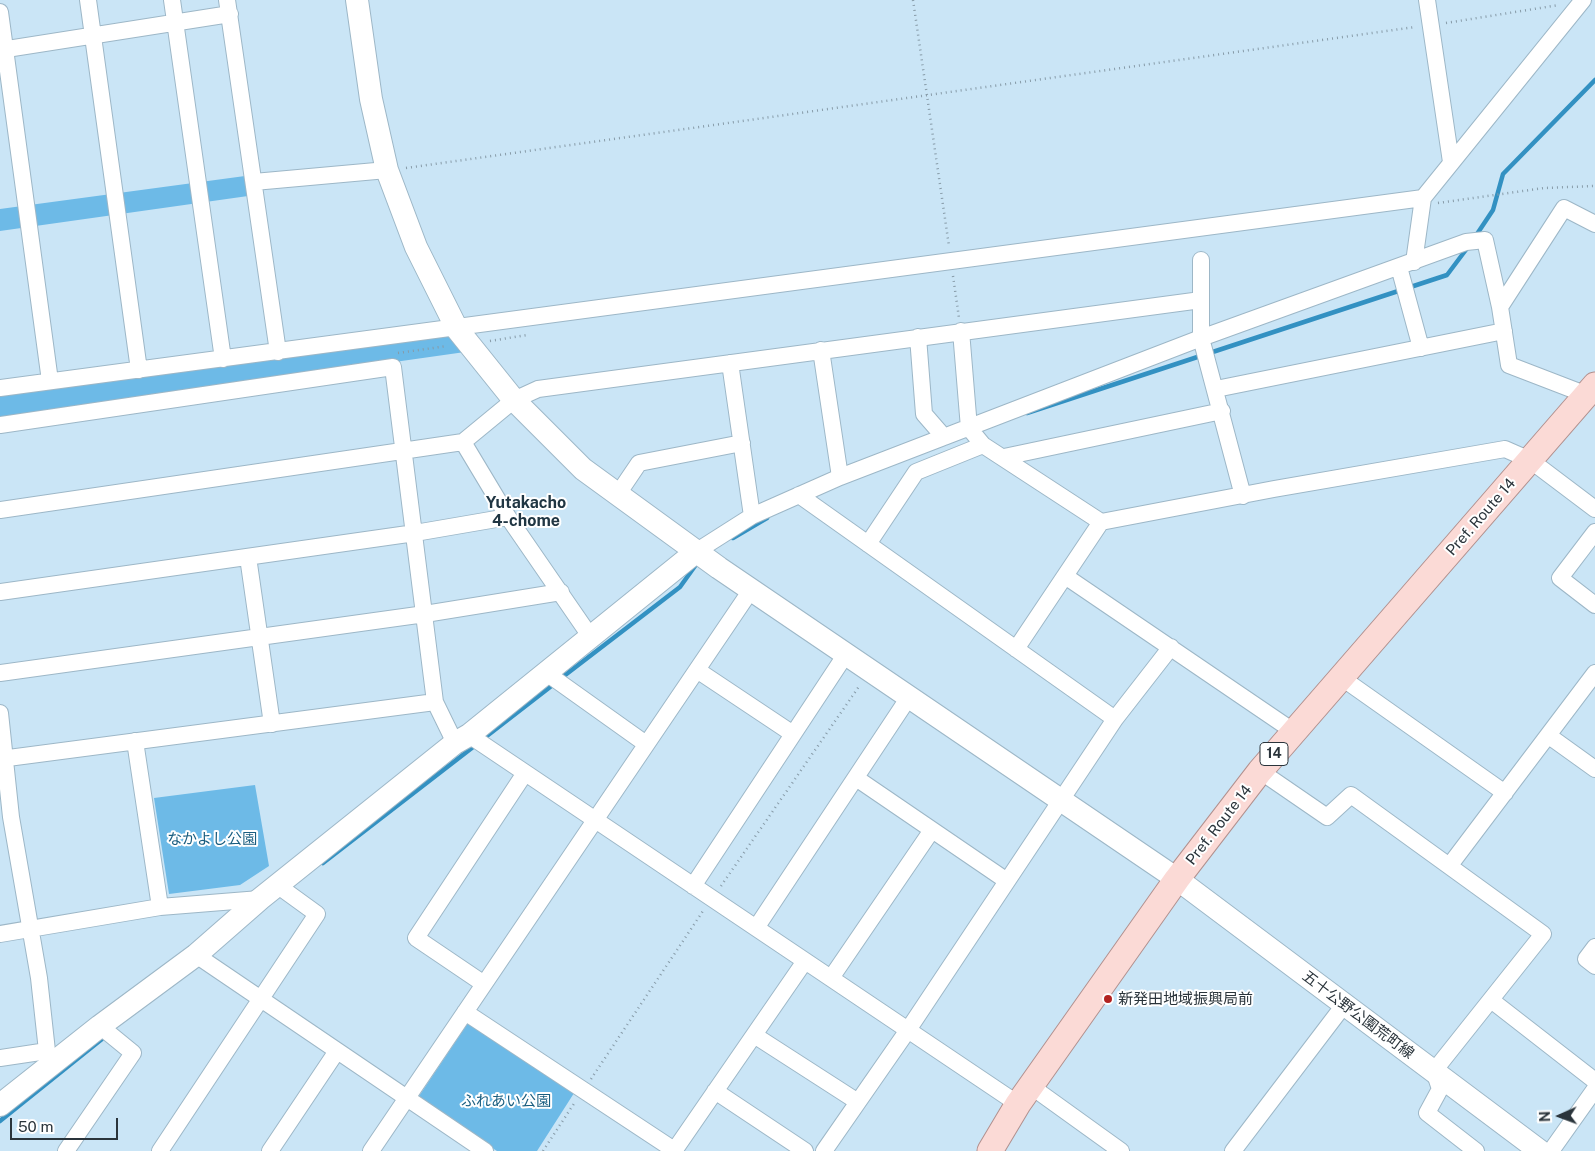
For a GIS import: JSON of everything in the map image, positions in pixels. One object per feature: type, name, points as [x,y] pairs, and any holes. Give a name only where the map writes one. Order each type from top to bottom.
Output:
[{"type":"main road","name":"Pref. Route 14","points":[[990,1151],[1025,1096],[1176,879],[1260,771],[1591,390]]},
{"type":"street","points":[[88,0],[139,370]]},
{"type":"street","points":[[172,0],[222,359]]},
{"type":"street","name":"五十公野公園荒町線","points":[[357,0],[371,98],[387,170],[416,247],[457,329],[514,400],[583,469],[751,590],[1176,879],[1540,1151]]},
{"type":"street","points":[[1427,0],[1451,162]]},
{"type":"street","points":[[1421,348],[1407,264],[1423,198],[1582,1]]},
{"type":"street","points":[[3,50],[175,23],[229,7],[278,352]]},
{"type":"street","points":[[0,12],[3,50],[50,381]]},
{"type":"street","points":[[254,182],[387,170]]},
{"type":"street","points":[[0,388],[457,329],[950,260],[1423,198]]},
{"type":"street","points":[[1500,307],[1564,208],[1595,224]]},
{"type":"street","points":[[0,1105],[49,1058],[100,1026],[196,955],[269,892],[697,551],[752,516],[840,477],[1202,338],[1473,240],[1485,240],[1500,307],[1509,365],[1591,390]]},
{"type":"street","points":[[1201,260],[1202,338],[1243,496]]},
{"type":"street","points":[[0,510],[463,442],[514,400],[538,389],[1201,300]]},
{"type":"street","points":[[961,331],[969,428],[983,445],[1101,522],[1274,489],[1505,449],[1530,460],[1595,509]]},
{"type":"street","points":[[1216,389],[1504,331]]},
{"type":"street","points":[[918,337],[924,414],[944,437]]},
{"type":"street","points":[[821,350],[840,477]]},
{"type":"street","points":[[730,362],[752,516]]},
{"type":"street","points":[[0,425],[393,367],[435,702],[462,739],[525,773],[908,1030],[1120,1151]]},
{"type":"street","points":[[1004,457],[1222,411]]},
{"type":"street","points":[[463,442],[508,517],[590,636]]},
{"type":"street","points":[[618,494],[639,463],[742,443]]},
{"type":"street","points":[[868,544],[916,472],[983,445]]},
{"type":"street","points":[[799,495],[1115,719]]},
{"type":"street","points":[[0,592],[415,533],[508,517]]},
{"type":"street","points":[[1016,649],[1101,522]]},
{"type":"street","points":[[1595,532],[1560,578],[1595,605]]},
{"type":"street","points":[[248,557],[272,724]]},
{"type":"street","points":[[1065,576],[1293,731]]},
{"type":"street","points":[[371,1151],[751,590]]},
{"type":"street","points":[[0,673],[425,614],[561,592]]},
{"type":"street","points":[[824,1151],[908,1030],[1115,719],[1171,647]]},
{"type":"street","points":[[693,886],[846,654]]},
{"type":"street","points":[[697,670],[793,734]]},
{"type":"street","points":[[544,672],[646,744]]},
{"type":"street","points":[[1450,865],[1595,674]]},
{"type":"street","points":[[1342,678],[1505,793]]},
{"type":"street","points":[[756,928],[909,697]]},
{"type":"street","points":[[2,758],[435,702]]},
{"type":"street","points":[[0,713],[6,818],[39,978],[49,1058]]},
{"type":"street","points":[[1549,736],[1595,769]]},
{"type":"street","points":[[136,741],[160,907]]},
{"type":"street","points":[[1260,771],[1327,817],[1351,795],[1543,934],[1434,1071],[1440,1089],[1427,1113],[1476,1151]]},
{"type":"street","points":[[484,984],[416,938],[525,773]]},
{"type":"street","points":[[856,778],[1007,881]]},
{"type":"street","points":[[831,978],[932,830]]},
{"type":"street","points":[[0,934],[160,907],[269,892],[317,914],[262,1000],[160,1151]]},
{"type":"street","points":[[1595,947],[1586,959],[1595,966]]},
{"type":"street","points":[[196,955],[485,1151]]},
{"type":"street","points":[[465,1012],[674,1150],[805,961]]},
{"type":"street","points":[[1491,1000],[1595,1081]]},
{"type":"street","points":[[1233,1151],[1344,1005]]},
{"type":"street","points":[[66,1151],[133,1052],[100,1026]]},
{"type":"street","points":[[754,1035],[858,1102]]},
{"type":"street","points":[[270,1151],[337,1051]]},
{"type":"street","points":[[0,1058],[49,1058]]},
{"type":"street","points":[[1551,1151],[1595,1089]]},
{"type":"street","points":[[715,1091],[805,1151]]},
{"type":"path","points":[[914,0],[961,331]]},
{"type":"path","points":[[387,170],[1431,25],[1582,1]]},
{"type":"path","points":[[1487,196],[1544,188],[1595,186]]},
{"type":"green space","points":[[245,176],[248,196],[0,231],[0,209]]},
{"type":"green space","points":[[456,332],[472,351],[0,418],[0,392]]},
{"type":"green space","name":"なかよし公園","points":[[255,785],[269,866],[240,885],[169,894],[154,798]]},
{"type":"green space","name":"ふれあい公園","points":[[468,1023],[576,1090],[537,1151],[497,1151],[417,1099]]},
{"type":"waterway","points":[[1475,237],[1493,210],[1503,174],[1595,80]]},
{"type":"waterway","points":[[1027,413],[1447,275],[1468,247]]},
{"type":"waterway","points":[[733,538],[767,518]]},
{"type":"waterway","points":[[560,679],[680,587],[695,566]]},
{"type":"waterway","points":[[483,739],[554,684]]},
{"type":"waterway","points":[[323,863],[477,744]]},
{"type":"waterway","points":[[0,1121],[102,1039]]},
{"type":"place","name":"新発田地域振興局前","points":[[1108,999]]},
{"type":"district","name":"Yutakacho 4-chome","points":[[526,512]]}]
